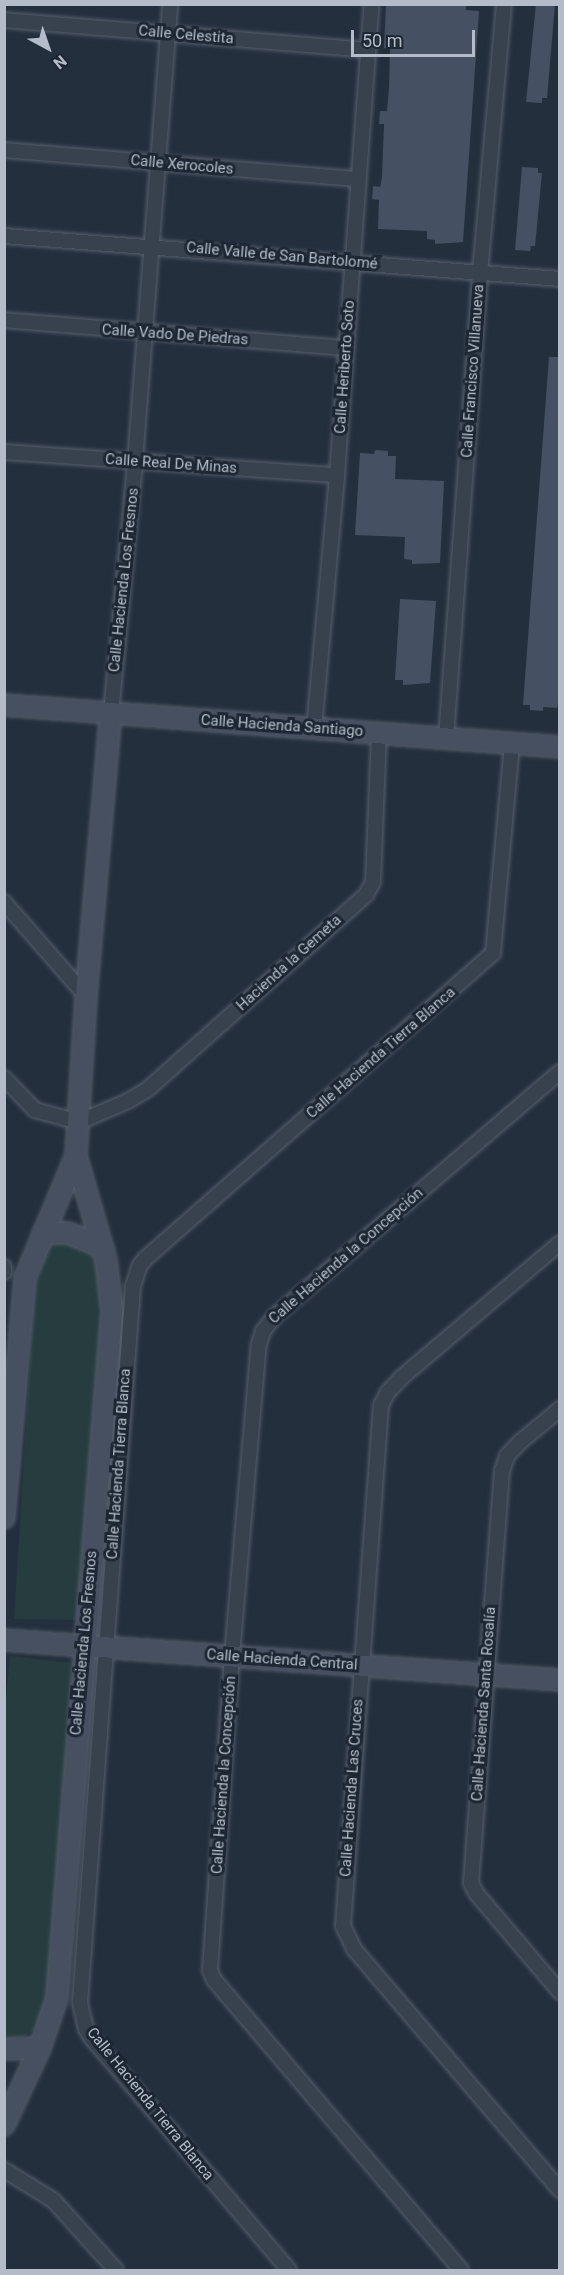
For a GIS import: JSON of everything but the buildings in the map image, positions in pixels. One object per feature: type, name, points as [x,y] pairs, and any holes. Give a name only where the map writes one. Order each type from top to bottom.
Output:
[{"type":"street","name":"Calle Hacienda Los Fresnos","points":[[4,1518],[25,1278],[76,1156],[86,996],[135,462],[170,4]]},
{"type":"street","name":"Calle Heriberto Soto","points":[[314,729],[337,475],[372,4]]},
{"type":"street","name":"Calle Francisco Villanueva","points":[[446,738],[480,273],[504,4]]},
{"type":"street","name":"Calle Celestita","points":[[4,20],[368,50]]},
{"type":"street","name":"Calle Xerocoles","points":[[4,150],[359,179]]},
{"type":"street","name":"Calle Valle de San Bartolomé","points":[[4,236],[560,279]]},
{"type":"street","name":"Calle Vado De Piedras","points":[[4,320],[145,334],[346,348]]},
{"type":"street","name":"Calle Real De Minas","points":[[4,452],[337,475]]},
{"type":"street","name":"Calle Hacienda Santiago","points":[[4,705],[560,747]]},
{"type":"street","name":"Hacienda la Gemeta","points":[[79,1122],[128,1101],[148,1089],[366,895],[373,882],[379,734]]},
{"type":"street","name":"Calle Hacienda Tierra Blanca","points":[[290,2271],[91,2037],[82,2017],[80,2002],[133,1286],[140,1265],[493,953],[512,744]]},
{"type":"street","points":[[4,902],[86,996]]},
{"type":"street","name":"Calle Hacienda la Concepción","points":[[461,2271],[214,1980],[210,1970],[232,1656],[259,1344],[263,1331],[275,1316],[560,1072]]},
{"type":"street","points":[[4,1078],[35,1110],[79,1122]]},
{"type":"street","name":"Calle Hacienda Los Fresnos","points":[[4,2125],[40,2048],[57,1998],[112,1311],[110,1281],[76,1156]]},
{"type":"street","points":[[43,1233],[68,1233],[102,1247]]},
{"type":"street","name":"Calle Hacienda Las Cruces","points":[[560,1243],[402,1377],[381,1405],[360,1666],[343,1926],[348,1940],[560,2190]]},
{"type":"street","points":[[4,1267],[4,1272]]},
{"type":"street","name":"Calle Hacienda Santa Rosalía","points":[[560,1409],[520,1442],[507,1456],[502,1471],[471,1883],[476,1893],[560,1992]]},
{"type":"street","name":"Calle Hacienda Central","points":[[4,1640],[560,1680]]},
{"type":"street","points":[[4,2049],[40,2048]]},
{"type":"street","points":[[4,2170],[53,2200],[116,2271]]},
{"type":"green space","points":[[64,1235],[98,1253],[105,1275],[82,1613],[77,1620],[14,1619],[34,1295],[39,1268],[48,1247],[53,1240]]},
{"type":"green space","points":[[10,1656],[74,1663],[52,1996],[43,2024],[24,2037],[8,2038],[5,2035],[4,1720]]}]
